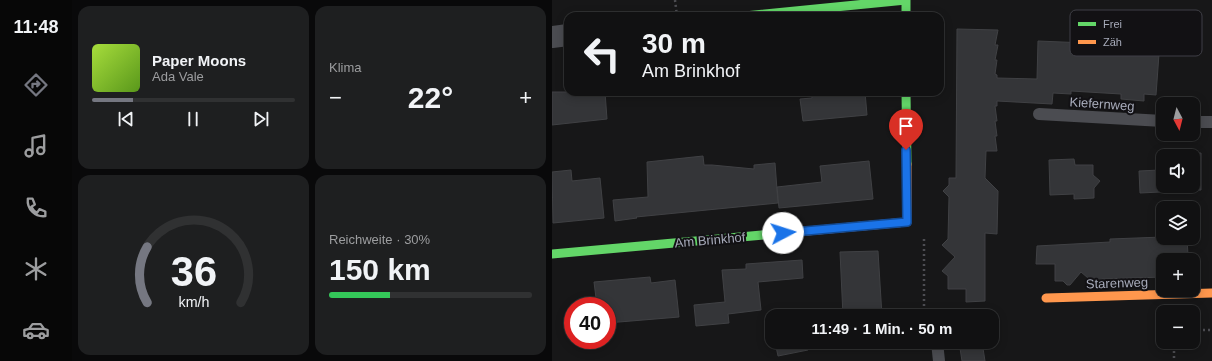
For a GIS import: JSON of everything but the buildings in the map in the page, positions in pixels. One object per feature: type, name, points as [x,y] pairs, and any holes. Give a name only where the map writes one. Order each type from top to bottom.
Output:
[{"type":"street","points":[[785,12],[906,0],[906,12]]},
{"type":"street","points":[[552,37],[564,36]]},
{"type":"street","points":[[906,96],[907,222]]},
{"type":"street","name":"Am Brinkhof","points":[[552,254],[907,222]]},
{"type":"street","name":"Starenweg","points":[[1046,298],[1212,293]]},
{"type":"lane","name":"Kiefernweg","points":[[1039,114],[1156,121]]},
{"type":"lane","points":[[1200,122],[1212,122]]},
{"type":"lane","points":[[937,349],[940,361]]},
{"type":"path","points":[[675,0],[676,12]]},
{"type":"path","points":[[907,222],[924,234],[924,309]]},
{"type":"path","points":[[1200,330],[1212,330]]},
{"type":"path","points":[[1174,349],[1174,361]]},
{"type":"traffic: fast","points":[[785,12],[906,0],[906,12]]},
{"type":"traffic: fast","points":[[906,96],[907,164]]},
{"type":"traffic: fast","points":[[552,254],[796,232]]},
{"type":"traffic: slow","points":[[796,232],[907,222],[907,164]]},
{"type":"traffic: slow","points":[[1046,298],[1212,293]]},
{"type":"route","points":[[783,233],[907,222],[906,150]]}]
